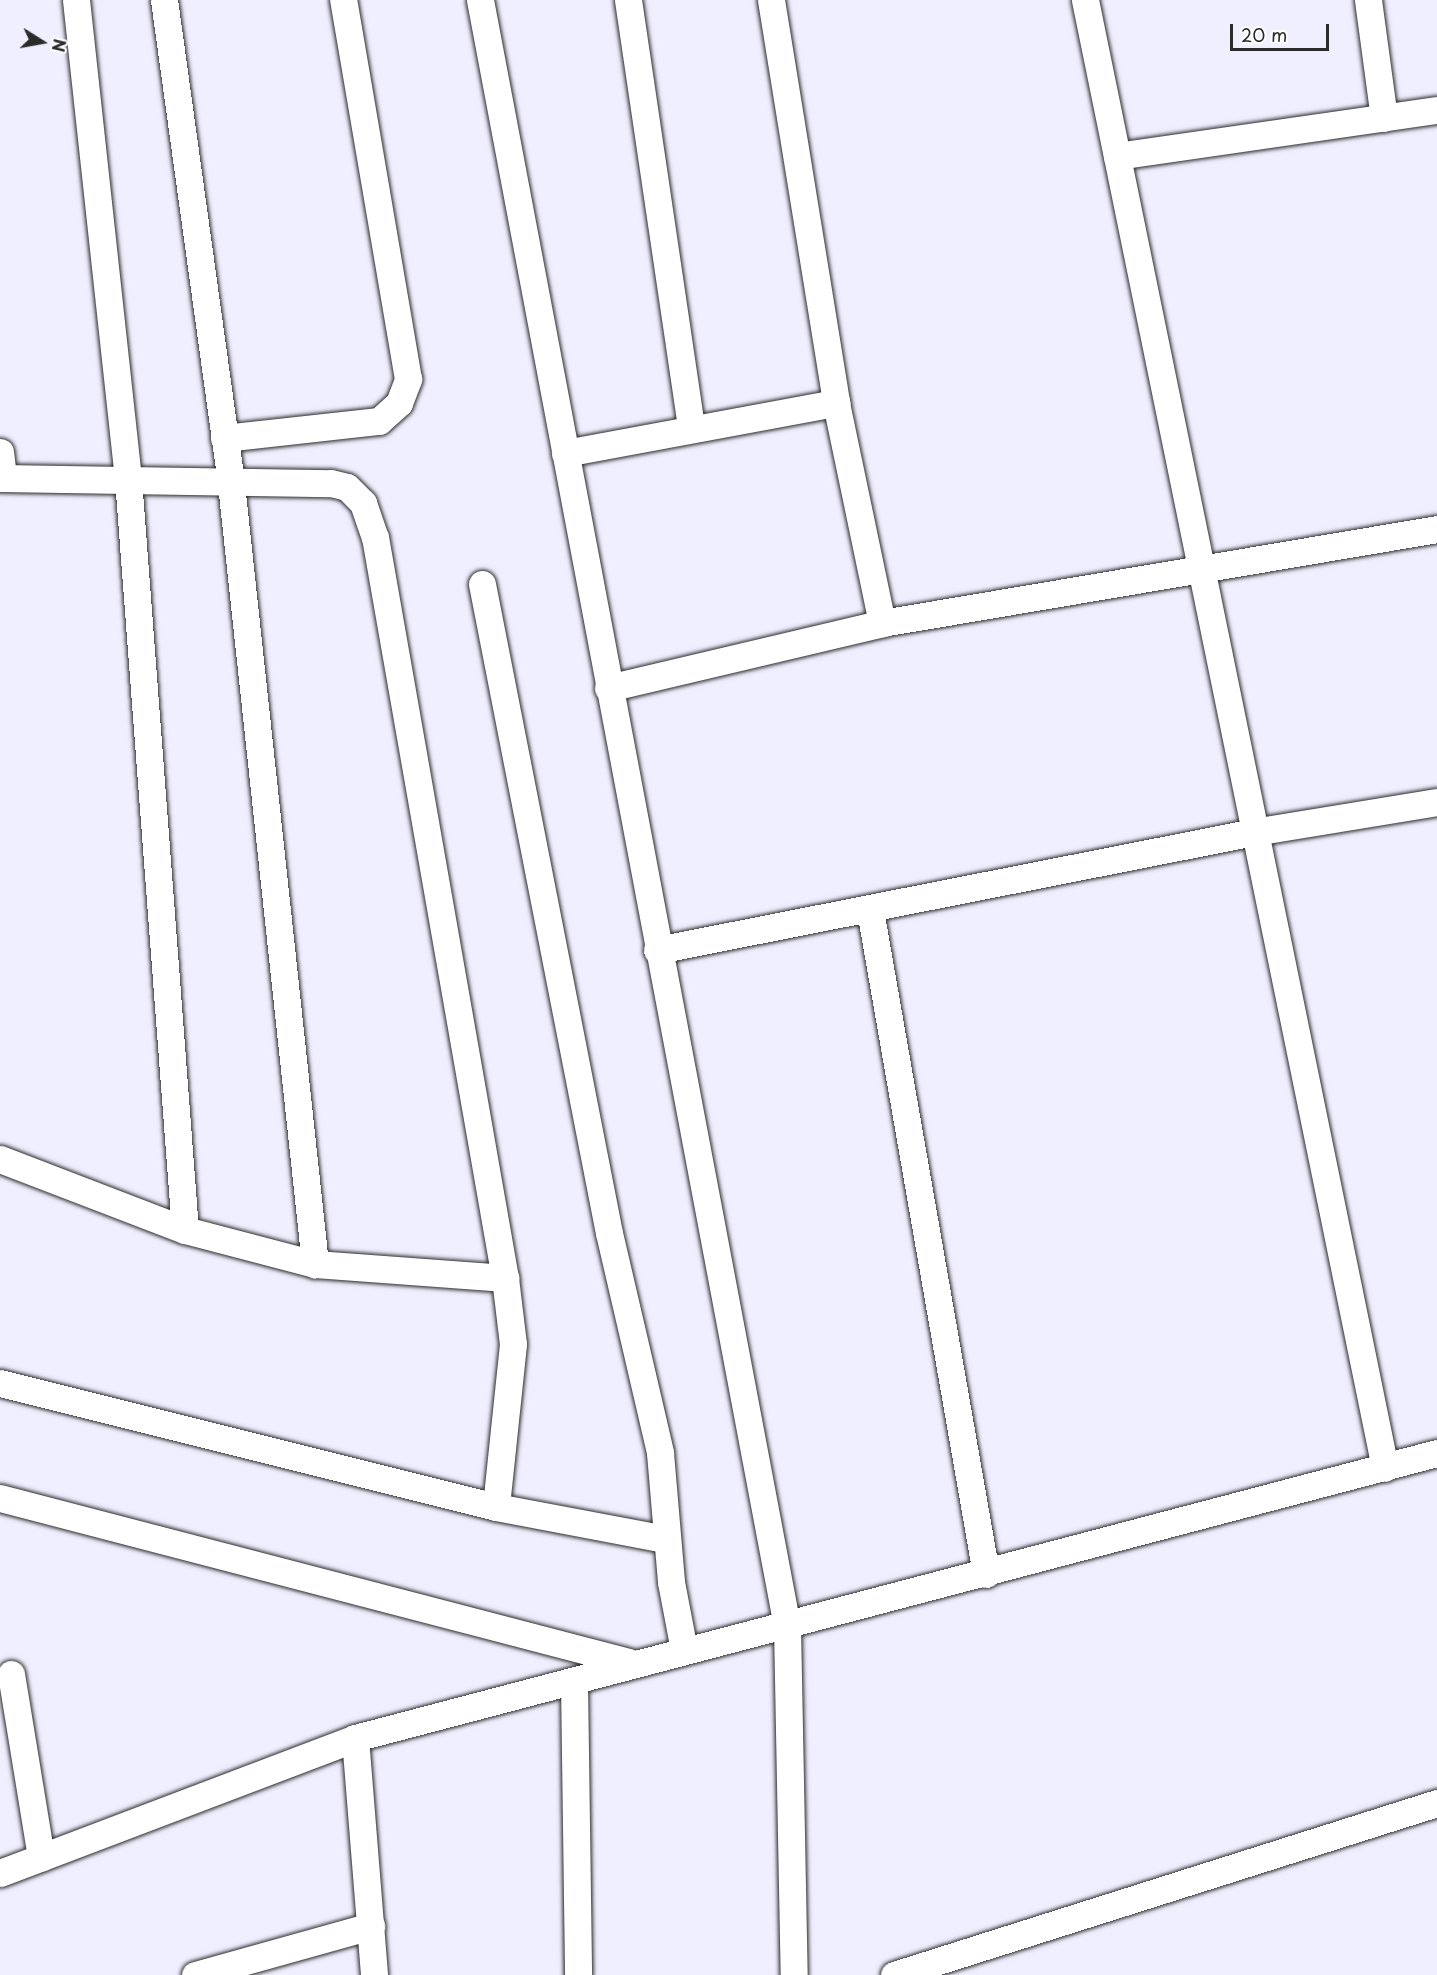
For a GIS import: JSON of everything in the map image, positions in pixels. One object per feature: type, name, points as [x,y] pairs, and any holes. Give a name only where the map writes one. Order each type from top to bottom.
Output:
[{"type":"street","points":[[76,0],[128,479],[185,1230]]},
{"type":"street","points":[[164,0],[231,484],[315,1264]]},
{"type":"street","points":[[224,438],[379,421],[399,403],[408,379],[343,0]]},
{"type":"street","points":[[480,0],[657,950],[787,1626],[794,1975]]},
{"type":"street","points":[[628,0],[691,426]]},
{"type":"street","points":[[771,0],[836,403],[882,623]]},
{"type":"street","points":[[1085,0],[1204,572],[1254,832],[1384,1468]]},
{"type":"street","points":[[1368,0],[1384,118]]},
{"type":"street","points":[[1118,156],[1437,110]]},
{"type":"street","points":[[565,453],[691,426],[836,403]]},
{"type":"street","points":[[0,452],[2,478],[128,479],[347,487],[363,503],[375,537],[505,1278],[513,1344],[496,1507]]},
{"type":"street","points":[[608,688],[882,623],[1204,572],[1437,529]]},
{"type":"street","points":[[482,584],[609,1233],[660,1453],[666,1539],[684,1650]]},
{"type":"street","points":[[657,950],[870,910],[1254,832],[1437,802]]},
{"type":"street","points":[[870,910],[986,1574]]},
{"type":"street","points":[[0,1159],[185,1230],[315,1264],[505,1278]]},
{"type":"street","points":[[0,1383],[496,1507],[666,1539]]},
{"type":"street","points":[[0,1873],[355,1738],[574,1682],[629,1662],[787,1626],[1437,1453]]},
{"type":"street","points":[[0,1498],[629,1662]]},
{"type":"street","points":[[12,1674],[41,1857]]},
{"type":"street","points":[[574,1682],[578,1975]]},
{"type":"street","points":[[355,1738],[374,1975]]},
{"type":"street","points":[[894,1975],[1437,1803]]},
{"type":"street","points":[[195,1975],[371,1926]]},
{"type":"shaded area","points":[[0,0],[1437,0],[1437,1975],[0,1975]]}]
